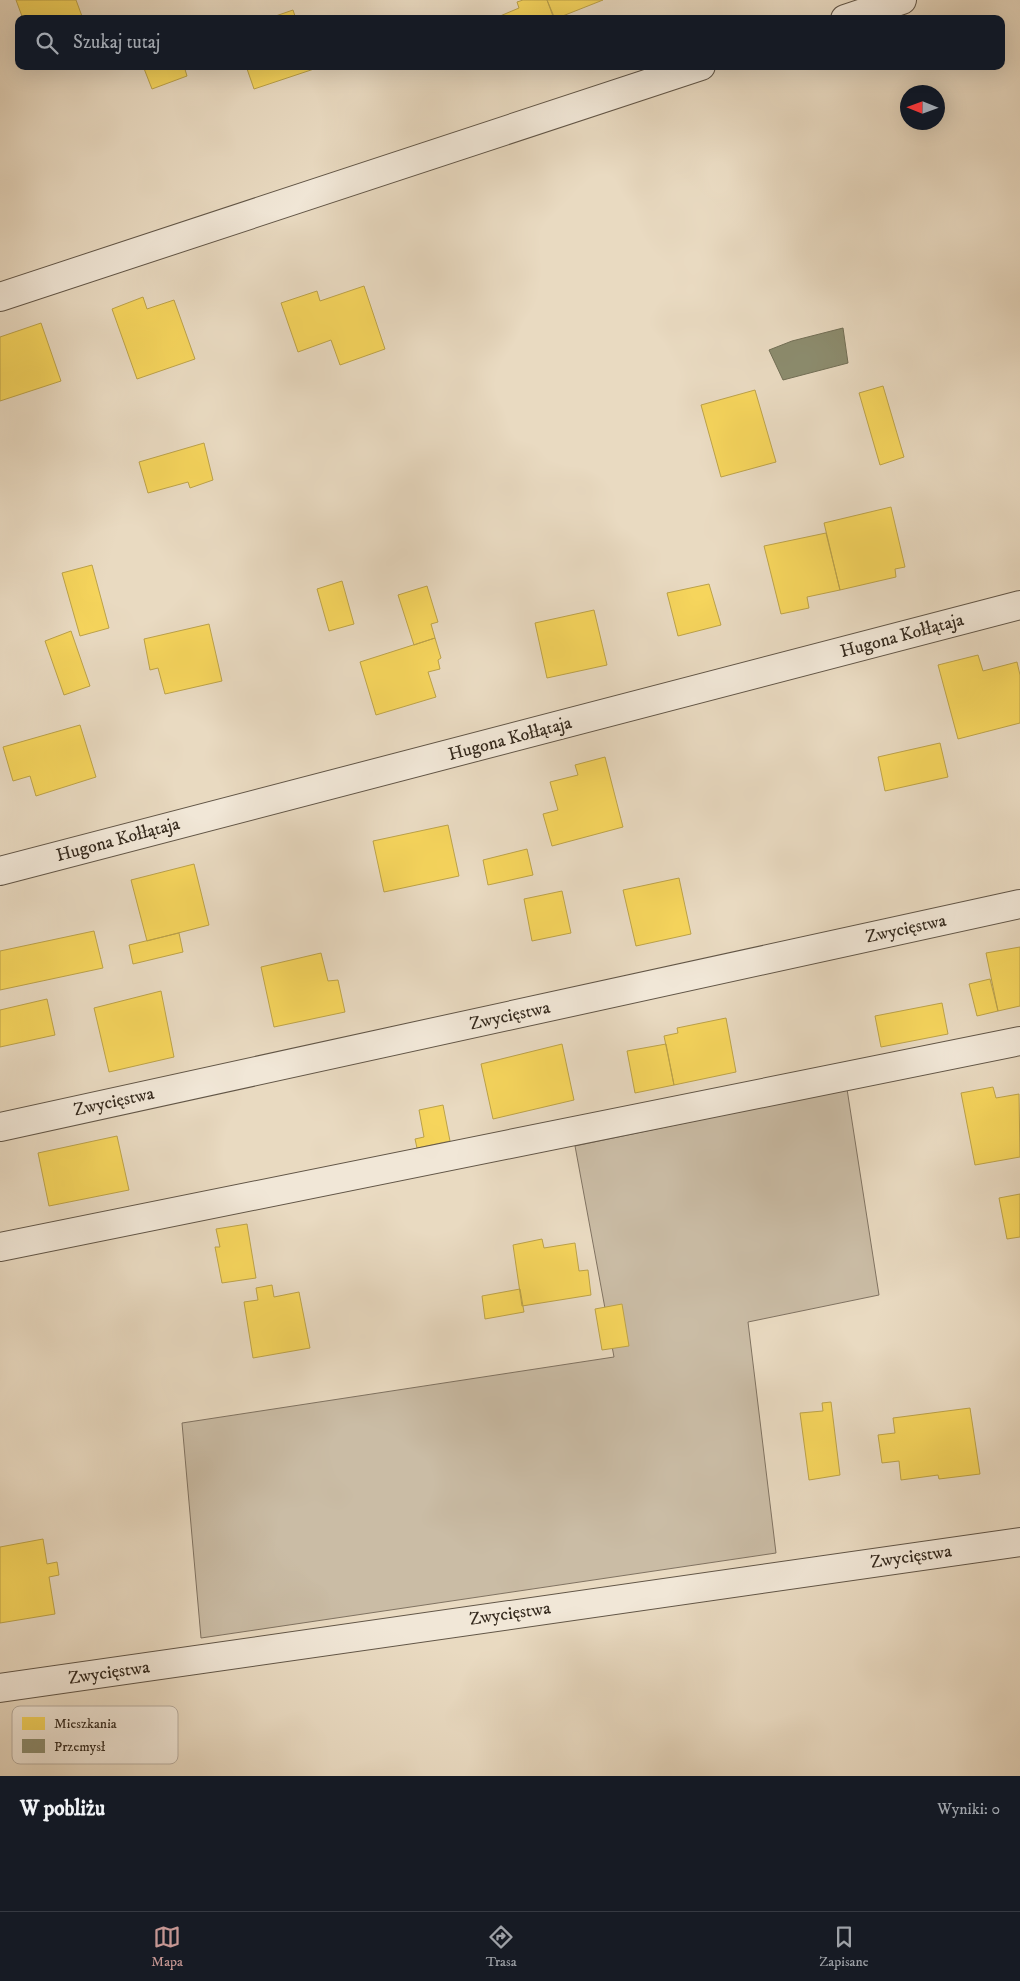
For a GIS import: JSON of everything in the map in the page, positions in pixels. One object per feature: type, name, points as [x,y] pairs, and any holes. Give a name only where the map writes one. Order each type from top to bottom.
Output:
[{"type":"street","points":[[857,15],[902,0]]},
{"type":"street","points":[[0,297],[689,70]]},
{"type":"street","name":"Hugona Kołłątaja","points":[[0,871],[1020,605]]},
{"type":"street","name":"Zwycięstwa","points":[[0,1127],[1020,904]]},
{"type":"street","points":[[0,1247],[1020,1041]]},
{"type":"street","name":"Zwycięstwa","points":[[0,1688],[1020,1542]]},
{"type":"shaded area","points":[[847,1089],[879,1295],[748,1322],[776,1553],[201,1638],[182,1423],[614,1357],[575,1146]]},
{"type":"building: Mieszkania","points":[[16,0],[76,0],[82,15],[22,15]]},
{"type":"building: Mieszkania","points":[[523,0],[547,0],[553,15],[502,15],[519,8],[517,2]]},
{"type":"building: Mieszkania","points":[[547,0],[603,0],[565,15],[553,15]]},
{"type":"building: Mieszkania","points":[[293,10],[295,15],[279,15]]},
{"type":"building: Mieszkania","points":[[145,70],[185,70],[187,76],[152,89]]},
{"type":"building: Mieszkania","points":[[247,70],[311,70],[254,89]]},
{"type":"building: Mieszkania","points":[[364,286],[385,349],[340,365],[331,340],[298,352],[281,303],[317,291],[320,301]]},
{"type":"building: Mieszkania","points":[[143,297],[147,309],[174,300],[195,359],[137,379],[112,309]]},
{"type":"building: Mieszkania","points":[[41,323],[61,381],[0,401],[0,337]]},
{"type":"building: Mieszkania","points":[[883,386],[904,457],[880,465],[859,393]]},
{"type":"building: Mieszkania","points":[[755,390],[776,462],[721,477],[701,405]]},
{"type":"building: Mieszkania","points":[[204,443],[213,480],[190,488],[188,482],[148,493],[139,462]]},
{"type":"building: Mieszkania","points":[[891,507],[905,567],[895,569],[896,577],[840,590],[824,523]]},
{"type":"building: Mieszkania","points":[[826,533],[840,590],[807,597],[809,608],[781,614],[764,546]]},
{"type":"building: Mieszkania","points":[[92,565],[109,628],[80,636],[62,573]]},
{"type":"building: Mieszkania","points":[[342,581],[354,624],[329,631],[317,589]]},
{"type":"building: Mieszkania","points":[[709,584],[721,625],[678,636],[667,593]]},
{"type":"building: Mieszkania","points":[[427,586],[438,622],[431,624],[435,638],[414,645],[398,595]]},
{"type":"building: Mieszkania","points":[[594,610],[607,665],[547,678],[535,623]]},
{"type":"building: Mieszkania","points":[[209,624],[222,681],[165,694],[158,668],[150,670],[144,639]]},
{"type":"building: Mieszkania","points":[[71,631],[90,686],[64,695],[45,641]]},
{"type":"building: Mieszkania","points":[[435,638],[441,658],[438,660],[440,669],[428,672],[436,697],[376,715],[360,662]]},
{"type":"building: Mieszkania","points":[[978,655],[983,671],[1017,662],[1020,675],[1020,723],[958,739],[938,665]]},
{"type":"building: Mieszkania","points":[[80,725],[96,777],[36,796],[30,776],[13,781],[3,747]]},
{"type":"building: Mieszkania","points":[[940,743],[948,777],[885,791],[878,757]]},
{"type":"building: Mieszkania","points":[[605,757],[623,827],[552,846],[543,814],[558,810],[550,782],[578,775],[575,765]]},
{"type":"building: Mieszkania","points":[[448,825],[459,876],[384,892],[373,841]]},
{"type":"building: Mieszkania","points":[[527,849],[533,875],[488,885],[483,860]]},
{"type":"building: Mieszkania","points":[[194,864],[209,925],[147,941],[131,880]]},
{"type":"building: Mieszkania","points":[[679,878],[691,934],[636,946],[623,890]]},
{"type":"building: Mieszkania","points":[[562,891],[571,933],[532,941],[524,899]]},
{"type":"building: Mieszkania","points":[[94,931],[103,968],[0,990],[0,951]]},
{"type":"building: Mieszkania","points":[[179,933],[183,952],[133,964],[129,945]]},
{"type":"building: Mieszkania","points":[[1020,947],[1020,1006],[998,1011],[986,953]]},
{"type":"building: Mieszkania","points":[[321,953],[328,981],[338,980],[345,1012],[274,1027],[261,967]]},
{"type":"building: Mieszkania","points":[[990,979],[998,1011],[977,1016],[969,984]]},
{"type":"building: Mieszkania","points":[[161,991],[174,1057],[109,1072],[94,1008]]},
{"type":"building: Mieszkania","points":[[47,999],[55,1035],[0,1047],[0,1010]]},
{"type":"building: Mieszkania","points":[[942,1003],[948,1034],[881,1047],[875,1016]]},
{"type":"building: Mieszkania","points":[[726,1018],[736,1072],[674,1085],[664,1036],[678,1033],[677,1028]]},
{"type":"building: Mieszkania","points":[[562,1044],[574,1100],[493,1119],[481,1064]]},
{"type":"building: Mieszkania","points":[[666,1044],[674,1085],[635,1093],[627,1051]]},
{"type":"building: Mieszkania","points":[[993,1087],[996,1098],[1019,1094],[1020,1157],[975,1165],[961,1093]]},
{"type":"building: Mieszkania","points":[[443,1105],[450,1141],[417,1148],[415,1139],[424,1137],[419,1110]]},
{"type":"building: Mieszkania","points":[[117,1136],[129,1190],[49,1206],[38,1153]]},
{"type":"building: Mieszkania","points":[[1020,1194],[1020,1237],[1007,1239],[999,1198]]},
{"type":"building: Mieszkania","points":[[247,1224],[256,1278],[222,1283],[215,1247],[220,1247],[216,1229]]},
{"type":"building: Mieszkania","points":[[542,1239],[544,1248],[575,1243],[579,1271],[588,1270],[591,1295],[522,1306],[513,1245]]},
{"type":"building: Mieszkania","points":[[272,1285],[274,1297],[299,1292],[310,1348],[253,1358],[244,1302],[258,1300],[256,1288]]},
{"type":"building: Mieszkania","points":[[520,1289],[524,1312],[485,1319],[482,1296]]},
{"type":"building: Mieszkania","points":[[622,1304],[629,1346],[602,1350],[595,1309]]},
{"type":"building: Mieszkania","points":[[831,1402],[840,1475],[809,1480],[800,1413],[823,1411],[822,1403]]},
{"type":"building: Mieszkania","points":[[970,1408],[980,1474],[939,1479],[938,1475],[901,1480],[899,1461],[882,1463],[878,1435],[895,1433],[893,1418]]},
{"type":"building: Mieszkania","points":[[43,1539],[47,1564],[57,1562],[59,1575],[49,1577],[55,1614],[0,1623],[0,1547]]},
{"type":"building: Przemysł","points":[[843,328],[848,363],[783,380],[769,350],[792,341]]}]
